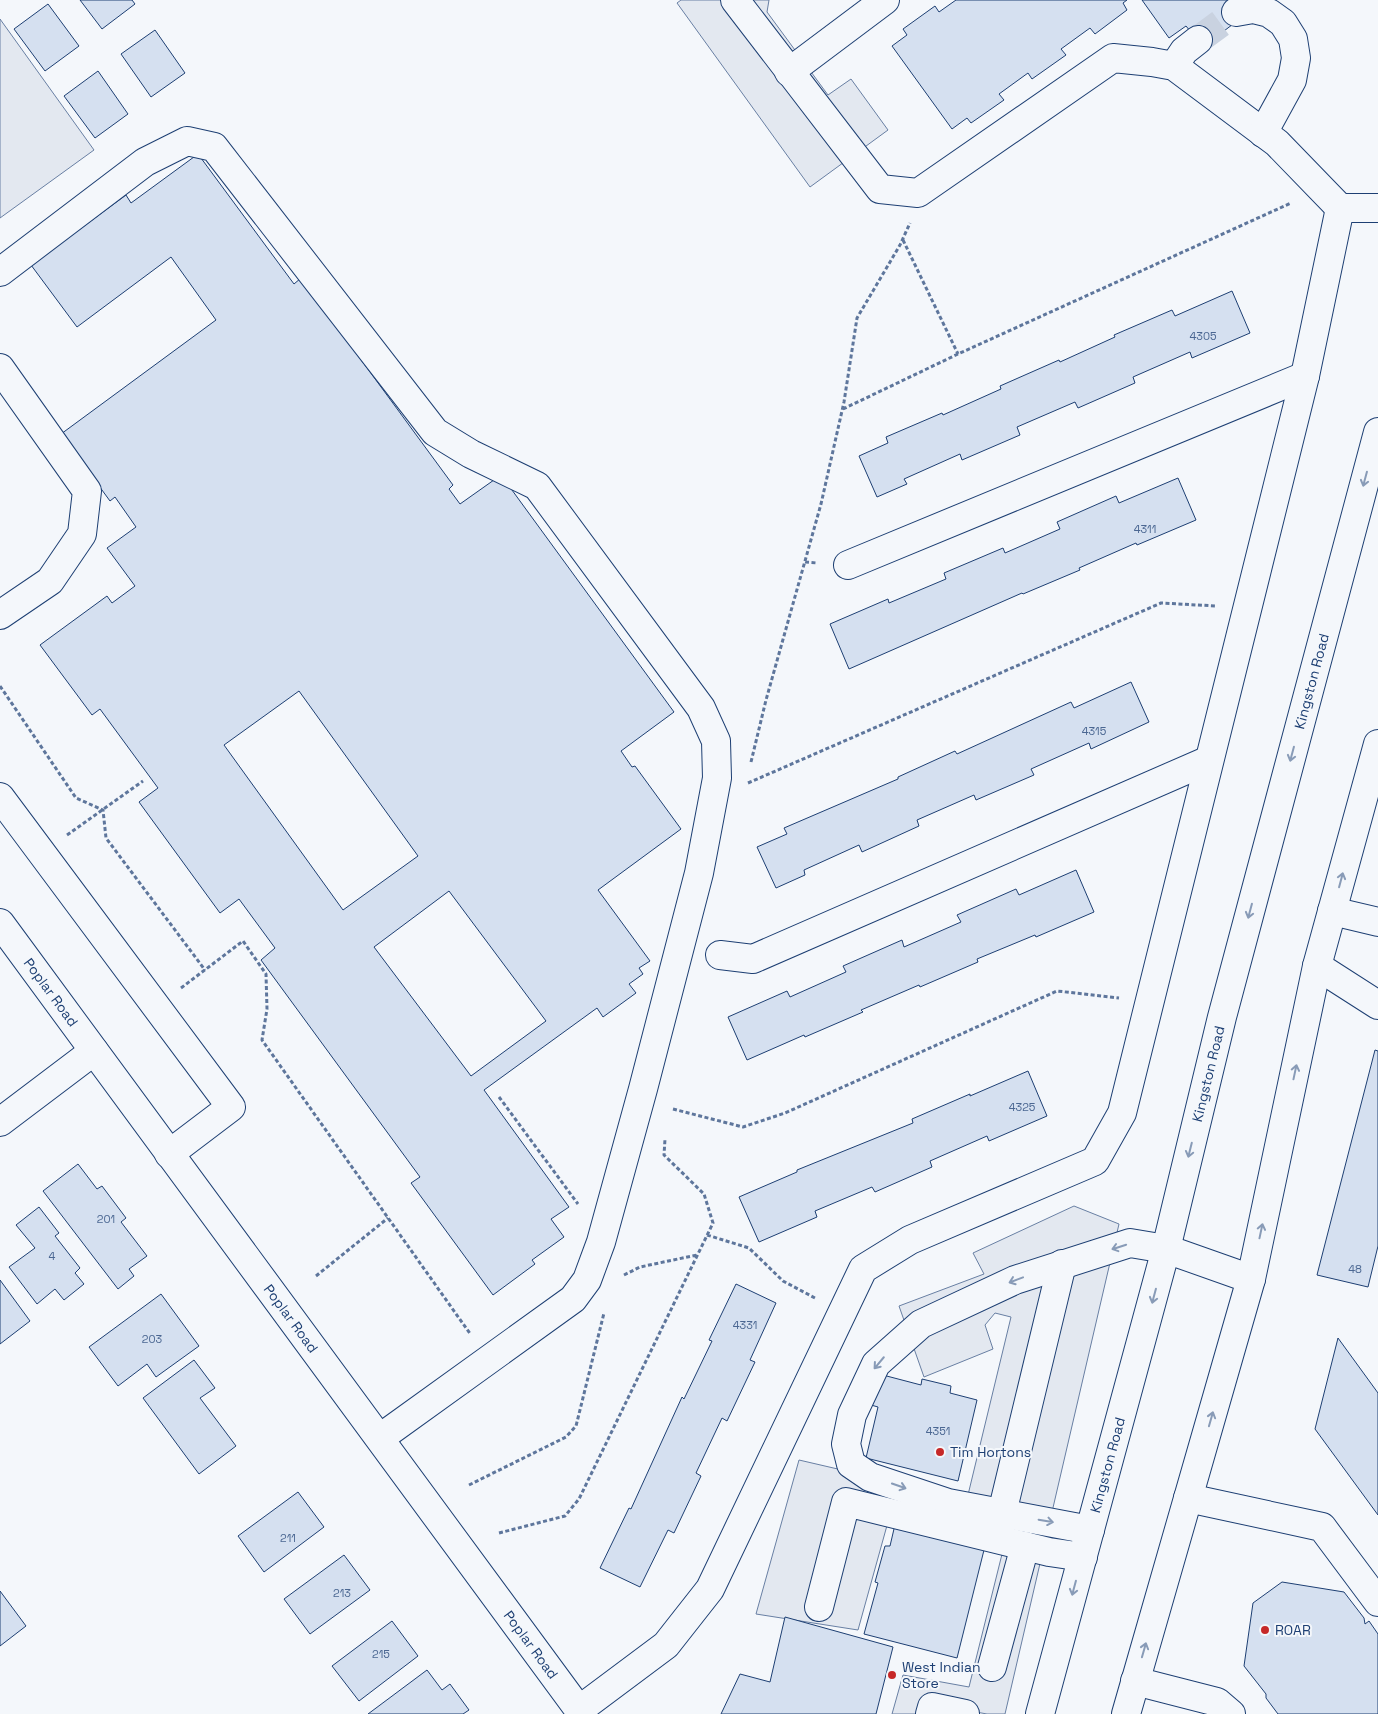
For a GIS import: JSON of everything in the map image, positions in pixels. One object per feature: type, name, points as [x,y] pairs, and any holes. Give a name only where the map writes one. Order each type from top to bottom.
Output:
[{"type":"main road","points":[[735,0],[880,189],[918,193],[1114,58],[1174,66],[1277,143],[1340,208],[1378,208]]},
{"type":"main road","points":[[789,72],[885,0]]},
{"type":"main road","points":[[1236,12],[1253,9],[1269,13],[1283,23],[1293,39],[1296,58],[1292,80],[1263,133]]},
{"type":"main road","points":[[1174,66],[1184,51],[1198,40]]},
{"type":"main road","points":[[0,272],[145,162],[188,141],[214,147],[435,432],[471,454],[537,486],[701,708],[716,741],[717,778],[699,873],[601,1242],[587,1280],[573,1299],[380,1438]]},
{"type":"main road","points":[[580,1712],[666,1645],[710,1589],[863,1269],[910,1240],[1095,1161],[1122,1113],[1305,376],[1340,208]]},
{"type":"main road","points":[[0,368],[87,490],[82,534],[50,581],[0,614]]},
{"type":"main road","points":[[848,565],[1305,376]]},
{"type":"main road","name":"Kingston Road","points":[[1040,1714],[1166,1249],[1222,1017],[1378,432]]},
{"type":"main road","points":[[1126,1714],[1251,1279],[1317,966],[1378,744]]},
{"type":"main road","points":[[720,954],[753,959],[1209,760]]},
{"type":"main road","points":[[0,797],[231,1107],[169,1154]]},
{"type":"main road","points":[[1332,911],[1378,922]]},
{"type":"main road","name":"Poplar Road","points":[[0,923],[580,1712]]},
{"type":"main road","points":[[1317,966],[1378,1005]]},
{"type":"main road","points":[[0,1122],[94,1051]]},
{"type":"main road","points":[[1090,1530],[948,1503],[870,1477],[851,1464],[846,1444],[852,1415],[876,1364],[921,1324],[1015,1280],[1130,1243],[1166,1249],[1251,1279]]},
{"type":"main road","points":[[1002,1513],[1062,1264]]},
{"type":"main road","points":[[1188,1498],[1322,1527],[1378,1602]]},
{"type":"main road","points":[[818,1607],[846,1502],[1024,1546],[1083,1557]]},
{"type":"main road","points":[[992,1667],[1024,1546]]},
{"type":"main road","points":[[1135,1681],[1217,1702],[1231,1714]]},
{"type":"main road","points":[[930,1714],[932,1707],[965,1714]]},
{"type":"path","points":[[842,410],[958,354],[1299,200],[1319,187]]},
{"type":"path","points":[[750,766],[766,700],[821,504],[842,410],[857,318],[903,240],[913,215],[918,193]]},
{"type":"path","points":[[903,240],[958,354]]},
{"type":"path","points":[[747,775],[745,785],[1162,602],[1217,606]]},
{"type":"path","points":[[0,686],[76,798],[102,810]]},
{"type":"path","points":[[42,853],[143,782]]},
{"type":"path","points":[[102,810],[106,838],[205,970]]},
{"type":"path","points":[[156,1006],[243,941],[266,974],[267,1009],[262,1040],[476,1342]]},
{"type":"path","points":[[671,1116],[673,1108],[743,1127],[785,1113],[1057,991],[1124,999]]},
{"type":"path","points":[[498,1097],[582,1211]]},
{"type":"path","points":[[500,1533],[565,1516],[579,1499],[714,1223],[704,1194],[664,1155],[667,1131]]},
{"type":"path","points":[[316,1276],[388,1218]]},
{"type":"path","points":[[708,1235],[748,1248],[783,1280],[820,1301]]},
{"type":"path","points":[[619,1278],[640,1267],[698,1255]]},
{"type":"path","points":[[470,1485],[566,1437],[576,1426],[604,1311]]},
{"type":"shaded area","points":[[681,0],[769,0],[767,12],[828,95],[851,79],[888,130],[810,187],[677,3]]},
{"type":"shaded area","points":[[0,19],[94,150],[0,218]]},
{"type":"shaded area","points":[[1074,1206],[1119,1224],[1005,1714],[976,1712],[975,1714],[892,1714],[903,1675],[969,1687],[1005,1542],[891,1511],[858,1630],[756,1614],[799,1460],[967,1499],[1011,1317],[995,1313],[985,1325],[993,1349],[924,1377],[899,1306],[984,1274],[973,1253]]},
{"type":"building","points":[[80,0],[132,0],[135,4],[102,29]]},
{"type":"building","points":[[956,0],[1127,0],[1123,3],[1127,10],[1095,34],[1090,28],[1061,49],[1066,55],[1032,79],[1028,73],[999,94],[1004,100],[971,123],[967,118],[952,129],[892,46],[907,35],[903,29],[935,6],[939,12]]},
{"type":"building","points":[[1142,0],[1228,0],[1241,18],[1203,47],[1186,26],[1169,38]]},
{"type":"building","points":[[48,4],[79,46],[45,71],[14,29]]},
{"type":"building","points":[[155,30],[185,73],[151,97],[121,54]]},
{"type":"building","points":[[98,71],[128,114],[95,138],[64,96]]},
{"type":"building","points":[[198,154],[294,284],[301,278],[453,485],[449,489],[460,504],[501,475],[674,712],[621,751],[632,767],[635,766],[681,829],[598,890],[650,961],[639,968],[643,974],[629,984],[636,993],[603,1017],[597,1008],[484,1090],[569,1207],[551,1219],[564,1237],[532,1260],[535,1264],[493,1295],[411,1183],[420,1177],[261,960],[275,948],[239,899],[220,913],[139,802],[158,788],[100,709],[92,715],[40,645],[107,596],[112,603],[135,586],[107,548],[136,527],[115,497],[110,501],[61,434],[216,320],[171,257],[77,327],[31,265],[126,195],[131,203]],"holes":[[[299,691],[418,856],[343,910],[224,745]],[[449,891],[546,1021],[471,1076],[374,947]]]},
{"type":"building","points":[[1232,291],[1250,333],[1192,358],[1190,352],[1133,377],[1135,383],[1078,408],[1075,402],[1017,427],[1020,435],[962,460],[960,454],[904,479],[907,484],[877,497],[859,456],[888,443],[886,437],[942,413],[943,415],[1001,389],[1000,386],[1059,360],[1060,362],[1115,337],[1114,335],[1172,310],[1175,316]]},
{"type":"building","points":[[1178,478],[1196,520],[1137,545],[1136,543],[1079,568],[1080,570],[1022,593],[849,669],[830,624],[888,599],[889,603],[946,579],[944,573],[1003,548],[1005,553],[1060,529],[1057,522],[1116,496],[1119,503]]},
{"type":"building","points":[[1131,682],[1149,722],[1091,749],[1089,743],[1031,769],[1034,775],[976,800],[974,795],[917,820],[919,826],[862,852],[859,845],[804,870],[805,875],[776,888],[757,847],[787,834],[784,828],[898,779],[898,777],[955,751],[957,754],[1071,702],[1074,708]]},
{"type":"building","points":[[1076,870],[1094,912],[1036,937],[1035,935],[977,959],[978,962],[920,987],[919,985],[861,1010],[863,1012],[747,1060],[728,1017],[787,991],[790,997],[846,972],[843,966],[902,940],[904,947],[961,922],[957,915],[1016,889],[1019,895]]},
{"type":"building","points":[[1375,1050],[1378,1051],[1378,1246],[1368,1287],[1317,1275]]},
{"type":"building","points":[[1028,1071],[1047,1116],[989,1141],[987,1136],[930,1161],[932,1167],[875,1192],[872,1187],[815,1211],[817,1217],[759,1242],[739,1197],[797,1172],[797,1170],[913,1123],[912,1119]]},
{"type":"building","points":[[78,1164],[97,1189],[102,1186],[126,1218],[121,1222],[147,1256],[129,1269],[134,1276],[118,1289],[43,1191]]},
{"type":"building","points":[[39,1207],[59,1233],[55,1236],[80,1268],[75,1273],[84,1284],[64,1300],[55,1289],[37,1304],[9,1267],[35,1248],[16,1225]]},
{"type":"building","points":[[0,1280],[30,1321],[0,1344]]},
{"type":"building","points":[[736,1284],[776,1303],[750,1360],[755,1362],[727,1421],[722,1418],[696,1473],[701,1476],[674,1533],[668,1530],[640,1587],[600,1568],[629,1508],[631,1509],[682,1397],[684,1399],[712,1341],[709,1340]]},
{"type":"building","points":[[161,1294],[199,1346],[156,1377],[147,1364],[118,1386],[89,1347]]},
{"type":"building","points":[[1338,1338],[1378,1393],[1378,1515],[1315,1429]]},
{"type":"building","points":[[194,1360],[215,1388],[200,1398],[236,1446],[199,1474],[143,1398]]},
{"type":"building","points":[[879,1374],[921,1385],[922,1379],[951,1386],[950,1393],[977,1400],[958,1481],[866,1458],[878,1407],[871,1405]]},
{"type":"building","points":[[298,1492],[324,1527],[264,1572],[238,1536]]},
{"type":"building","points":[[897,1516],[987,1538],[957,1658],[864,1634],[878,1583],[875,1582],[885,1546],[890,1546]]},
{"type":"building","points":[[344,1555],[370,1590],[310,1634],[284,1599]]},
{"type":"building","points":[[1282,1582],[1344,1592],[1364,1618],[1365,1624],[1369,1621],[1378,1634],[1378,1714],[1278,1714],[1266,1698],[1266,1694],[1244,1666],[1253,1603]]},
{"type":"building","points":[[0,1591],[26,1626],[0,1646]]},
{"type":"building","points":[[785,1617],[893,1647],[876,1714],[721,1714],[740,1674],[770,1682]]},
{"type":"building","points":[[392,1621],[418,1656],[359,1701],[332,1666]]},
{"type":"building","points":[[427,1670],[442,1690],[450,1684],[469,1710],[463,1714],[368,1714]]},
{"type":"tunnel","points":[[1198,40],[1236,12]]},
{"type":"place","name":"Tim Hortons","points":[[940,1452]]},
{"type":"place","name":"ROAR","points":[[1265,1630]]},
{"type":"place","name":"West Indian Store","points":[[892,1675]]}]
